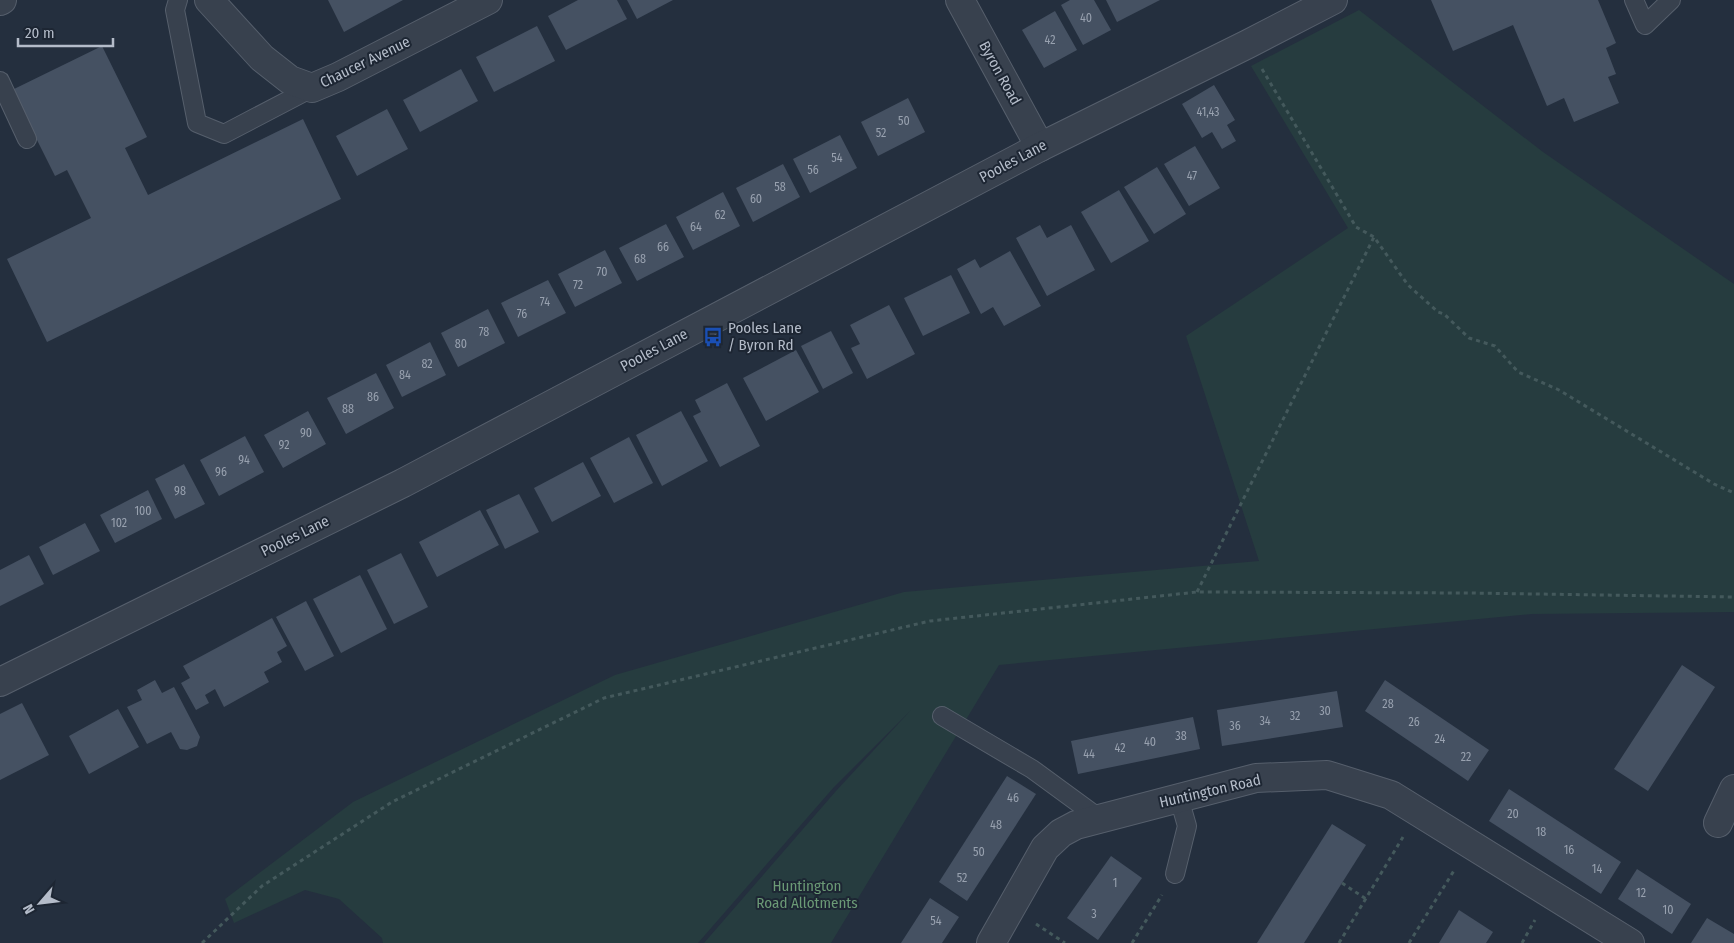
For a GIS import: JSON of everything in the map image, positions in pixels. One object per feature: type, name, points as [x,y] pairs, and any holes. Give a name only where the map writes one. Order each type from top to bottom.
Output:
[{"type":"street","name":"Chaucer Avenue","points":[[209,0],[262,58],[290,80],[312,88],[338,77],[488,0]]},
{"type":"street","name":"Byron Road","points":[[960,0],[1040,147]]},
{"type":"street","name":"Pooles Lane","points":[[0,682],[403,483],[1040,147],[1333,0]]},
{"type":"street","name":"Huntington Road","points":[[991,943],[1045,848],[1061,833],[1076,824],[1256,778],[1327,776],[1391,795],[1630,943]]},
{"type":"street","points":[[1718,823],[1734,789]]},
{"type":"lane","points":[[178,0],[175,10],[197,123],[224,134],[312,88]]},
{"type":"lane","points":[[1634,0],[1645,25],[1671,0]]},
{"type":"lane","points":[[0,81],[26,139]]},
{"type":"lane","points":[[942,716],[1032,769],[1099,818]]},
{"type":"lane","points":[[1175,874],[1186,826],[1179,798]]},
{"type":"path","points":[[1248,44],[1356,227],[1374,237],[1408,285],[1438,312],[1444,314],[1469,338],[1494,346],[1518,372],[1559,390],[1714,484],[1734,493]]},
{"type":"path","points":[[1197,592],[1374,237]]},
{"type":"path","points":[[202,943],[262,886],[392,802],[604,698],[930,620],[1197,592],[1470,593],[1734,597]]},
{"type":"path","points":[[1339,943],[1418,812]]},
{"type":"path","points":[[1410,943],[1471,844]]},
{"type":"path","points":[[1132,943],[1175,874]]},
{"type":"path","points":[[1342,883],[1366,899]]},
{"type":"green space","name":"Huntington Road Allotments","points":[[1359,10],[1543,152],[1734,284],[1734,612],[1532,614],[999,665],[831,943],[704,943],[836,791],[911,710],[834,787],[698,943],[383,943],[382,938],[339,899],[305,890],[234,923],[225,899],[353,802],[615,675],[904,592],[1259,561],[1186,336],[1348,228],[1251,66]]},
{"type":"building","points":[[328,0],[403,0],[344,32]]},
{"type":"building","points":[[578,0],[617,0],[627,19],[566,50],[548,16]]},
{"type":"building","points":[[627,0],[673,0],[637,19]]},
{"type":"building","points":[[1070,0],[1094,0],[1111,30],[1083,45],[1061,5]]},
{"type":"building","points":[[1106,0],[1160,0],[1117,22]]},
{"type":"building","points":[[1431,0],[1598,0],[1616,43],[1606,48],[1616,74],[1608,77],[1619,103],[1574,122],[1564,98],[1547,106],[1513,25],[1453,51]]},
{"type":"building","points":[[1055,11],[1077,50],[1044,68],[1022,30]]},
{"type":"building","points":[[537,26],[555,61],[494,92],[476,57]]},
{"type":"building","points":[[102,46],[147,137],[125,148],[148,195],[303,119],[341,199],[47,342],[7,259],[91,218],[67,170],[55,176],[12,90]]},
{"type":"building","points":[[461,69],[478,101],[420,132],[403,100]]},
{"type":"building","points":[[1214,85],[1235,120],[1227,125],[1236,141],[1222,149],[1212,132],[1202,138],[1182,104]]},
{"type":"building","points":[[908,98],[925,132],[878,156],[861,122]]},
{"type":"building","points":[[387,109],[408,149],[357,176],[336,136]]},
{"type":"building","points":[[840,135],[857,168],[810,193],[793,159]]},
{"type":"building","points":[[1195,146],[1220,188],[1189,206],[1164,164]]},
{"type":"building","points":[[783,164],[800,197],[753,222],[736,188]]},
{"type":"building","points":[[1157,167],[1186,214],[1154,234],[1124,187]]},
{"type":"building","points":[[1119,190],[1149,241],[1111,263],[1081,212]]},
{"type":"building","points":[[723,192],[740,226],[693,250],[676,217]]},
{"type":"building","points":[[666,224],[684,257],[637,281],[619,248]]},
{"type":"building","points":[[1040,225],[1047,238],[1071,225],[1095,270],[1047,296],[1016,238]]},
{"type":"building","points":[[605,250],[622,283],[575,307],[558,274]]},
{"type":"building","points":[[1010,251],[1041,306],[1004,326],[993,307],[981,314],[957,269],[975,259],[980,268]]},
{"type":"building","points":[[951,275],[970,313],[923,336],[904,298]]},
{"type":"building","points":[[548,280],[566,313],[518,337],[501,303]]},
{"type":"building","points":[[889,305],[915,354],[867,379],[851,348],[860,344],[850,325]]},
{"type":"building","points":[[488,309],[505,343],[458,367],[441,333]]},
{"type":"building","points":[[831,331],[853,373],[823,389],[801,346]]},
{"type":"building","points":[[430,342],[446,375],[402,397],[386,365]]},
{"type":"building","points":[[796,350],[819,392],[766,421],[743,378]]},
{"type":"building","points":[[376,373],[394,408],[346,434],[327,398]]},
{"type":"building","points":[[727,383],[760,446],[720,467],[693,416],[701,412],[695,400]]},
{"type":"building","points":[[308,411],[326,444],[283,468],[264,435]]},
{"type":"building","points":[[681,411],[708,461],[662,486],[636,435]]},
{"type":"building","points":[[245,436],[264,472],[219,496],[200,460]]},
{"type":"building","points":[[629,437],[653,483],[614,503],[590,458]]},
{"type":"building","points":[[583,462],[601,496],[552,522],[534,488]]},
{"type":"building","points":[[184,464],[205,504],[175,519],[155,479]]},
{"type":"building","points":[[148,490],[162,519],[115,543],[100,515]]},
{"type":"building","points":[[519,494],[539,532],[505,549],[486,510]]},
{"type":"building","points":[[480,510],[499,545],[437,577],[419,542]]},
{"type":"building","points":[[85,523],[100,551],[53,575],[39,547]]},
{"type":"building","points":[[401,553],[428,607],[394,624],[367,570]]},
{"type":"building","points":[[29,555],[44,584],[0,606],[0,570]]},
{"type":"building","points":[[360,575],[387,629],[341,653],[313,599]]},
{"type":"building","points":[[306,601],[334,656],[305,671],[276,617]]},
{"type":"building","points":[[272,618],[287,646],[277,652],[282,662],[264,672],[269,682],[224,707],[215,689],[205,695],[209,703],[196,710],[181,683],[190,678],[183,666]]},
{"type":"building","points":[[1682,665],[1715,687],[1648,791],[1614,769]]},
{"type":"building","points":[[155,680],[162,693],[174,687],[200,737],[197,746],[187,750],[180,749],[171,732],[147,744],[127,707],[142,700],[137,690]]},
{"type":"building","points":[[1385,680],[1489,750],[1468,781],[1365,711]]},
{"type":"building","points":[[1337,691],[1343,727],[1222,746],[1217,710]]},
{"type":"building","points":[[22,703],[49,755],[0,780],[0,714]]},
{"type":"building","points":[[118,709],[139,747],[89,774],[69,736]]},
{"type":"building","points":[[1193,717],[1200,749],[1078,774],[1071,741]]},
{"type":"building","points":[[1007,776],[1036,794],[967,901],[939,882]]},
{"type":"building","points":[[1509,789],[1621,862],[1601,894],[1489,821]]},
{"type":"building","points":[[1332,824],[1366,845],[1304,943],[1257,943]]},
{"type":"building","points":[[1111,856],[1142,878],[1098,940],[1067,918]]},
{"type":"building","points":[[1637,869],[1691,904],[1672,934],[1618,899]]},
{"type":"building","points":[[930,898],[959,917],[942,943],[901,943]]},
{"type":"building","points":[[1459,910],[1493,932],[1486,943],[1439,943]]},
{"type":"building","points":[[1707,918],[1734,934],[1734,943],[1691,943]]},
{"type":"place","name":"Pooles Lane / Byron Rd","points":[[713,337]]}]
